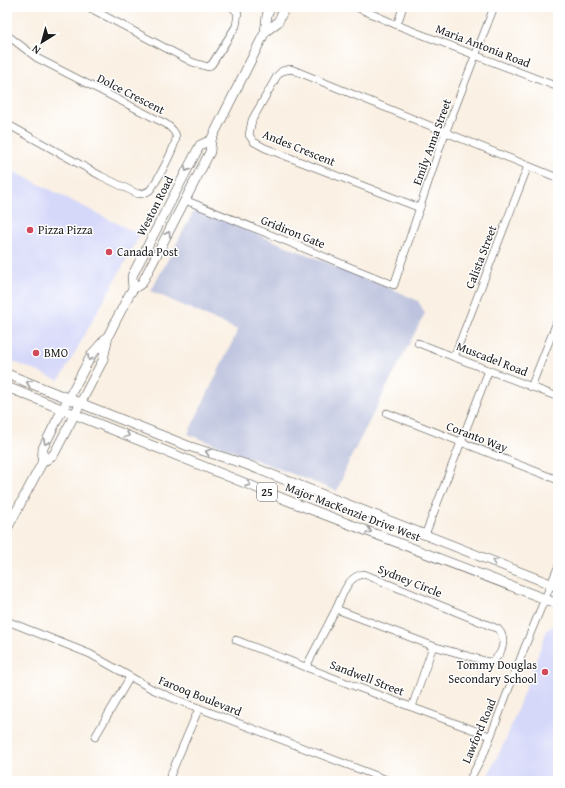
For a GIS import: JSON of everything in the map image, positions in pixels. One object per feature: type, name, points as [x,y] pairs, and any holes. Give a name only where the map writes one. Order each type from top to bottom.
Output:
[{"type":"main road","name":"Weston Road","points":[[132,289],[142,283],[210,152],[211,140],[265,32],[267,15],[271,7]]},
{"type":"main road","name":"Weston Road","points":[[265,32],[278,22],[285,7]]},
{"type":"main road","name":"Weston Road","points":[[42,463],[54,454],[102,360],[108,336],[132,289],[132,276],[200,145],[211,140]]},
{"type":"main road","name":"Weston Road","points":[[7,529],[42,463],[43,448],[92,354],[108,336]]},
{"type":"main road","name":"Major MacKenzie Drive West","points":[[7,374],[188,446],[245,464],[554,586]]},
{"type":"main road","name":"Major MacKenzie Drive West","points":[[7,387],[282,498],[558,604]]},
{"type":"street","points":[[88,7],[192,62],[208,67],[212,64],[236,26],[238,13],[232,7]]},
{"type":"street","name":"Maria Antonia Road","points":[[356,7],[397,25],[558,85]]},
{"type":"street","points":[[397,25],[403,7]]},
{"type":"street","name":"Emily Anna Street","points":[[394,285],[446,131],[494,7]]},
{"type":"street","name":"Dolce Crescent","points":[[7,35],[37,58],[166,124],[173,130],[176,137],[174,146],[153,185],[145,193],[138,194],[101,176],[7,124]]},
{"type":"street","name":"Andes Crescent","points":[[420,208],[265,148],[254,142],[250,135],[252,120],[277,76],[282,71],[291,69],[446,131]]},
{"type":"street","points":[[446,131],[558,178]]},
{"type":"street","name":"Calista Street","points":[[454,357],[528,166]]},
{"type":"street","name":"Gridiron Gate","points":[[185,200],[394,285]]},
{"type":"street","points":[[531,386],[558,319]]},
{"type":"street","name":"Muscadel Road","points":[[418,342],[558,397]]},
{"type":"street","points":[[424,535],[489,370]]},
{"type":"street","name":"Coranto Way","points":[[387,414],[558,480]]},
{"type":"street","name":"Lawford Road","points":[[469,781],[490,736],[544,599],[554,586],[558,567]]},
{"type":"street","name":"Sydney Circle","points":[[364,574],[498,629],[504,638],[498,655],[488,662],[433,646],[336,609],[350,580],[356,575],[364,574]]},
{"type":"street","points":[[306,667],[336,609]]},
{"type":"street","name":"Farooq Boulevard","points":[[7,620],[90,654],[130,677],[198,708],[390,781]]},
{"type":"street","name":"Sandwell Street","points":[[236,640],[490,736]]},
{"type":"street","points":[[412,707],[433,646]]},
{"type":"street","points":[[95,737],[130,677]]},
{"type":"street","points":[[170,780],[198,708]]},
{"type":"shaded area","points":[[7,168],[140,235],[62,376],[58,380],[7,359]]},
{"type":"shaded area","points":[[195,209],[397,291],[418,301],[425,313],[349,461],[337,491],[188,434],[238,330],[151,291]]},
{"type":"shaded area","name":"Tommy Douglas Secondary School","points":[[558,622],[558,781],[485,781],[507,737],[547,630]]},
{"type":"place","name":"Pizza Pizza","points":[[30,230]]},
{"type":"place","name":"Canada Post","points":[[109,252]]},
{"type":"place","name":"BMO","points":[[36,353]]},
{"type":"place","name":"Tommy Douglas Secondary School","points":[[545,672]]}]
